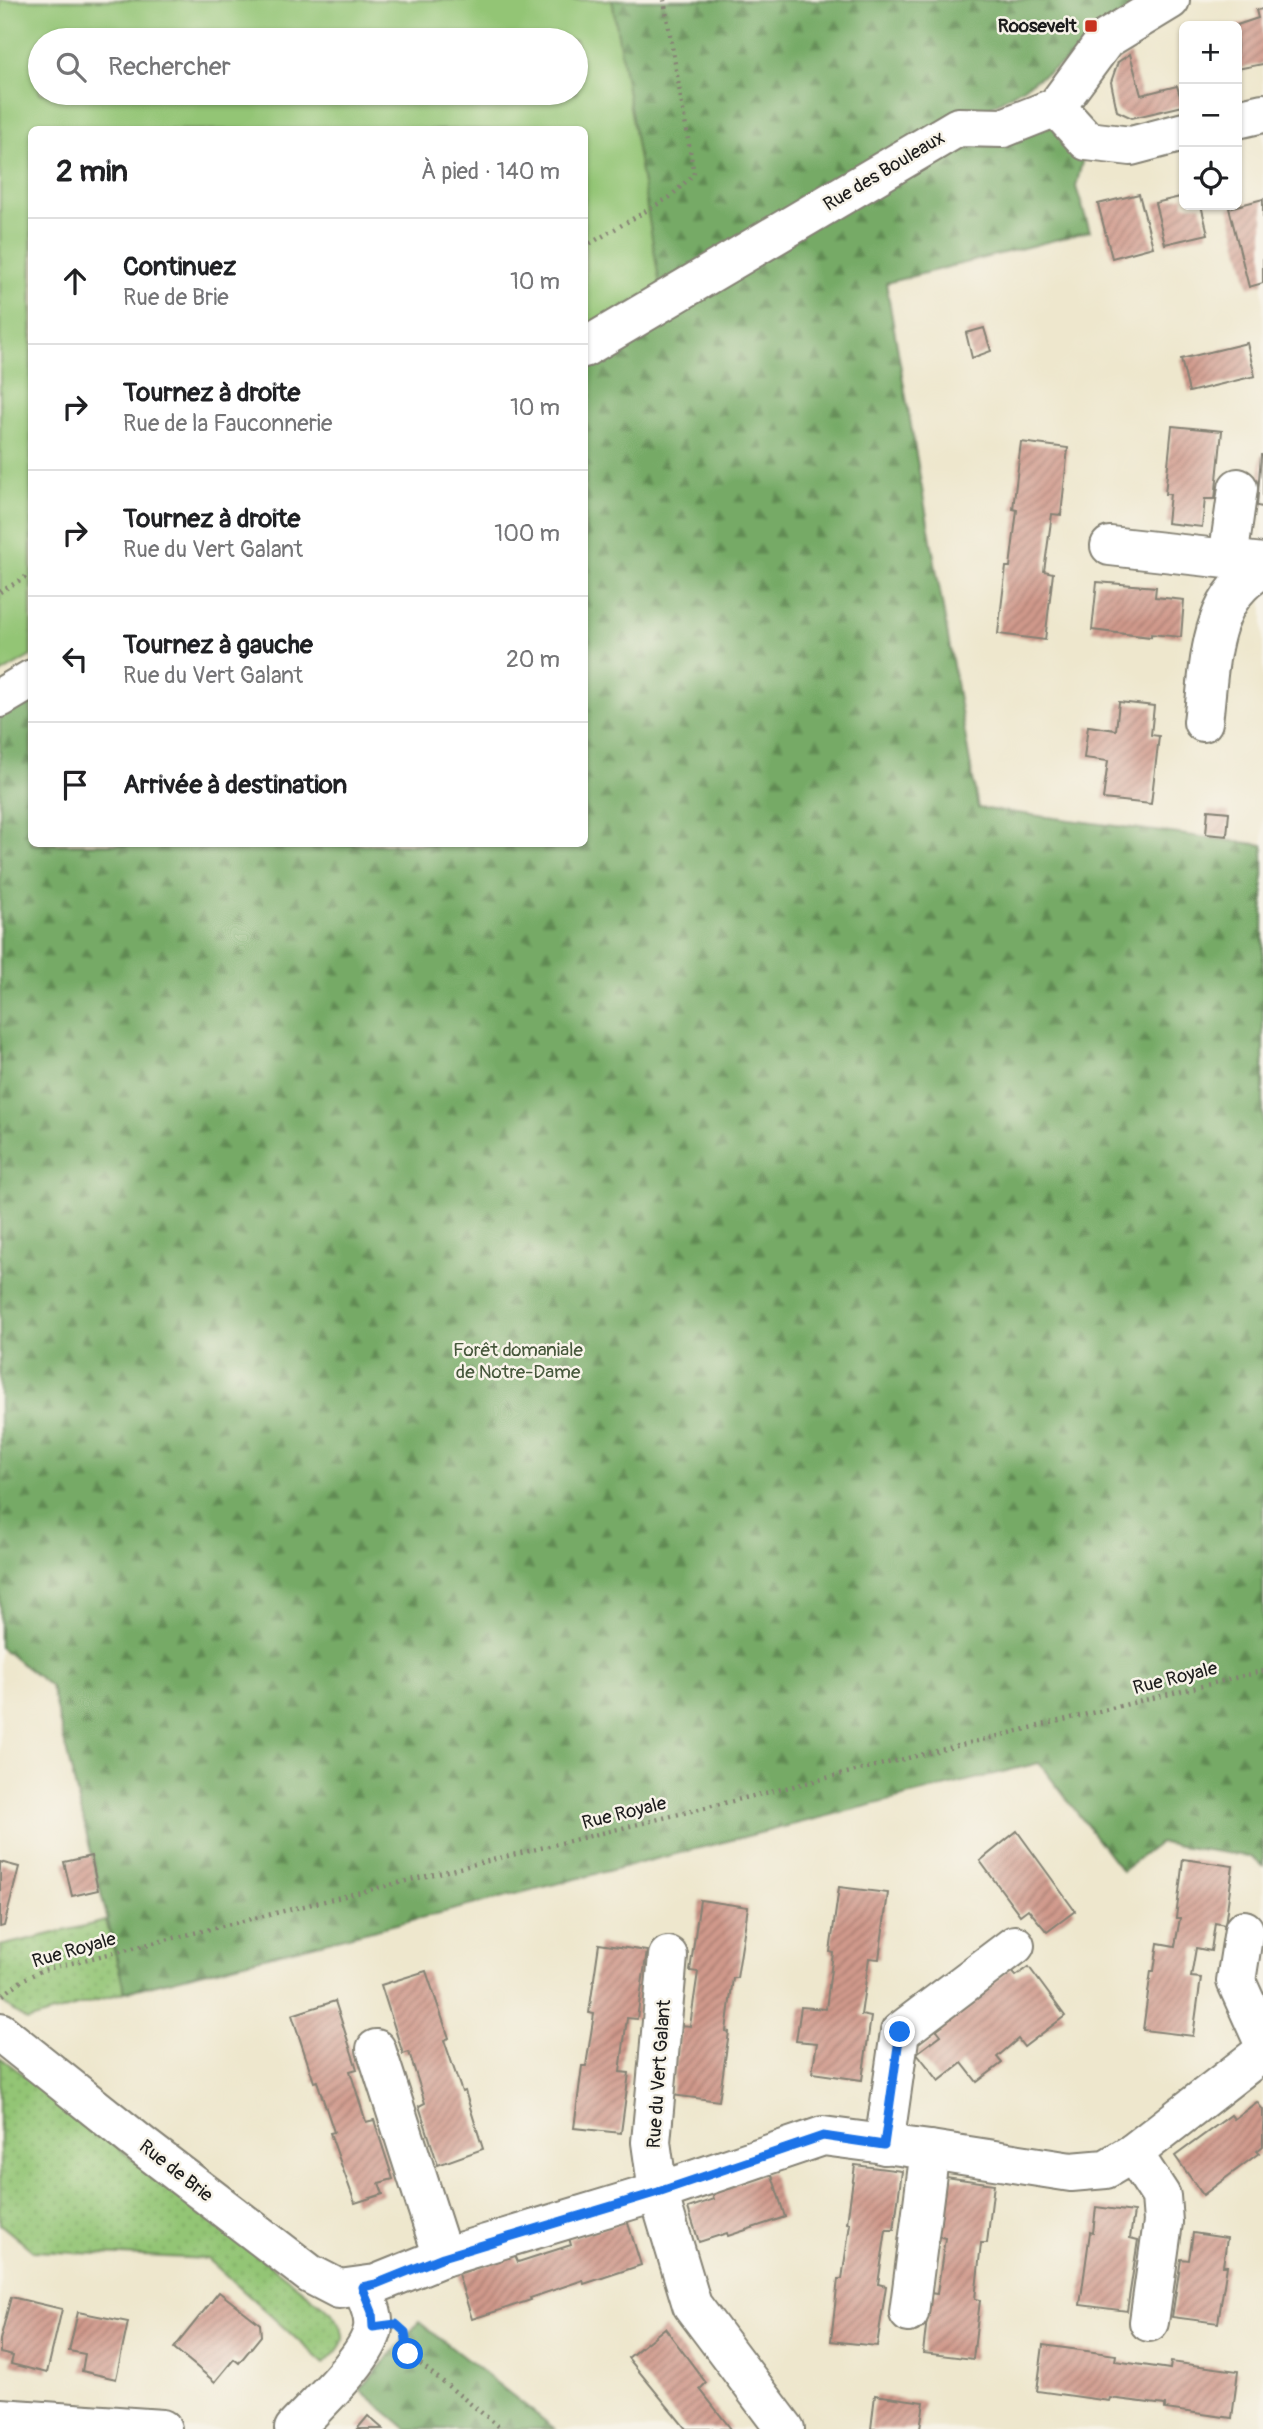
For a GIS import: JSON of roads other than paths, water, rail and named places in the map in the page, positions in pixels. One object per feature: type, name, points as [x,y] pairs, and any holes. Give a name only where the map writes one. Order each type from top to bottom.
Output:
[{"type":"street","points":[[1170,0],[1106,39],[1056,107],[1087,141],[1131,146],[1179,133]]},
{"type":"street","name":"Rue des Bouleaux","points":[[588,346],[958,127],[1003,128],[1056,107]]},
{"type":"street","points":[[1242,118],[1263,113]]},
{"type":"street","points":[[1203,722],[1215,629],[1231,594],[1253,574],[1238,488]]},
{"type":"street","points":[[1110,546],[1251,564]]},
{"type":"street","points":[[0,698],[28,682]]},
{"type":"street","points":[[1244,1930],[1236,1981],[1263,2041]]},
{"type":"street","points":[[884,2145],[900,2032],[1015,1945]]},
{"type":"street","name":"Rue du Vert Galant","points":[[668,1956],[651,2142],[658,2192],[692,2305],[785,2429]]},
{"type":"street","name":"Rue de Brie","points":[[0,2032],[310,2274],[339,2289],[362,2287]]},
{"type":"street","points":[[376,2049],[443,2257]]},
{"type":"street","points":[[293,2429],[368,2345],[373,2327],[372,2312],[362,2287],[443,2257],[658,2192],[823,2136],[1071,2172],[1106,2169],[1133,2153],[1263,2052]]},
{"type":"street","points":[[909,2313],[930,2150]]},
{"type":"street","points":[[1133,2153],[1161,2196],[1163,2222],[1149,2322]]},
{"type":"street","points":[[0,2418],[162,2429]]},
{"type":"place","name":"Roosevelt","points":[[1091,26]]},
{"type":"park label","name":"Forêt domaniale de Notre-Dame","points":[[518,1361]]}]
